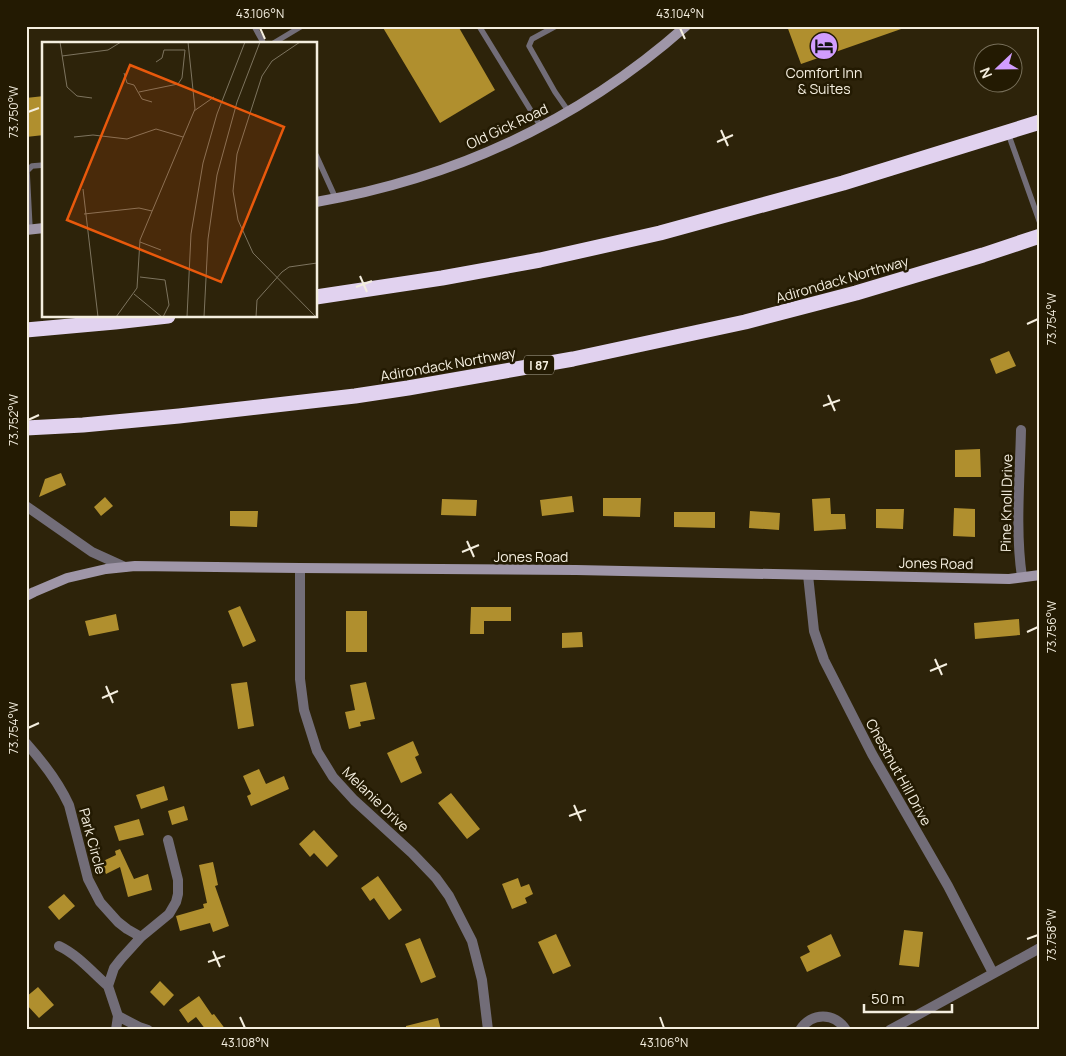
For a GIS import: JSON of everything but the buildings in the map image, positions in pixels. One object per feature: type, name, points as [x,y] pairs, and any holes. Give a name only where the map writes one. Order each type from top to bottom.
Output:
[{"type":"highway","points":[[318,297],[442,278],[523,263],[660,233],[843,184],[1040,122]]},
{"type":"highway","name":"Adirondack Northway","points":[[26,428],[160,418],[354,396],[573,359],[745,322],[856,293],[1040,236]]},
{"type":"highway","points":[[26,330],[150,318]]},
{"type":"street","name":"Old Gick Road","points":[[318,202],[391,185],[451,167],[501,147],[569,112],[622,77],[686,26]]},
{"type":"street","points":[[28,230],[42,228]]},
{"type":"street","name":"Pine Knoll Drive","points":[[1022,430],[1019,489],[1019,556],[1022,577]]},
{"type":"street","points":[[26,506],[92,552],[125,567]]},
{"type":"street","name":"Jones Road","points":[[26,596],[67,578],[106,569],[135,566],[576,570],[1008,578],[1040,575]]},
{"type":"street","name":"Melanie Drive","points":[[300,568],[300,679],[304,710],[316,751],[333,777],[348,794],[412,853],[436,878],[449,896],[472,941],[482,980],[488,1030]]},
{"type":"street","name":"Chestnut Hill Drive","points":[[808,575],[814,631],[824,660],[872,754],[948,886],[993,974]]},
{"type":"street","name":"Park Circle","points":[[26,743],[45,764],[69,805],[88,879],[100,902],[118,922],[142,938]]},
{"type":"street","points":[[108,986],[114,968],[121,959],[169,914],[176,902],[178,880],[168,840]]},
{"type":"street","points":[[59,946],[77,958],[108,986],[118,1016],[116,1030]]},
{"type":"street","points":[[890,1030],[1040,948]]},
{"type":"street","points":[[118,1016],[148,1030]]},
{"type":"street","points":[[800,1030],[810,1019],[828,1016],[844,1025],[846,1030]]},
{"type":"lane","points":[[254,26],[263,42]]},
{"type":"lane","points":[[275,42],[302,26]]},
{"type":"lane","points":[[479,26],[541,127]]},
{"type":"lane","points":[[556,26],[532,39],[529,46],[555,92],[569,112]]},
{"type":"lane","points":[[1008,133],[1040,222]]},
{"type":"lane","points":[[318,159],[336,199]]},
{"type":"lane","points":[[28,230],[26,171],[32,166],[42,165]]},
{"type":"place","name":"Comfort Inn & Suites","points":[[824,46]]}]
